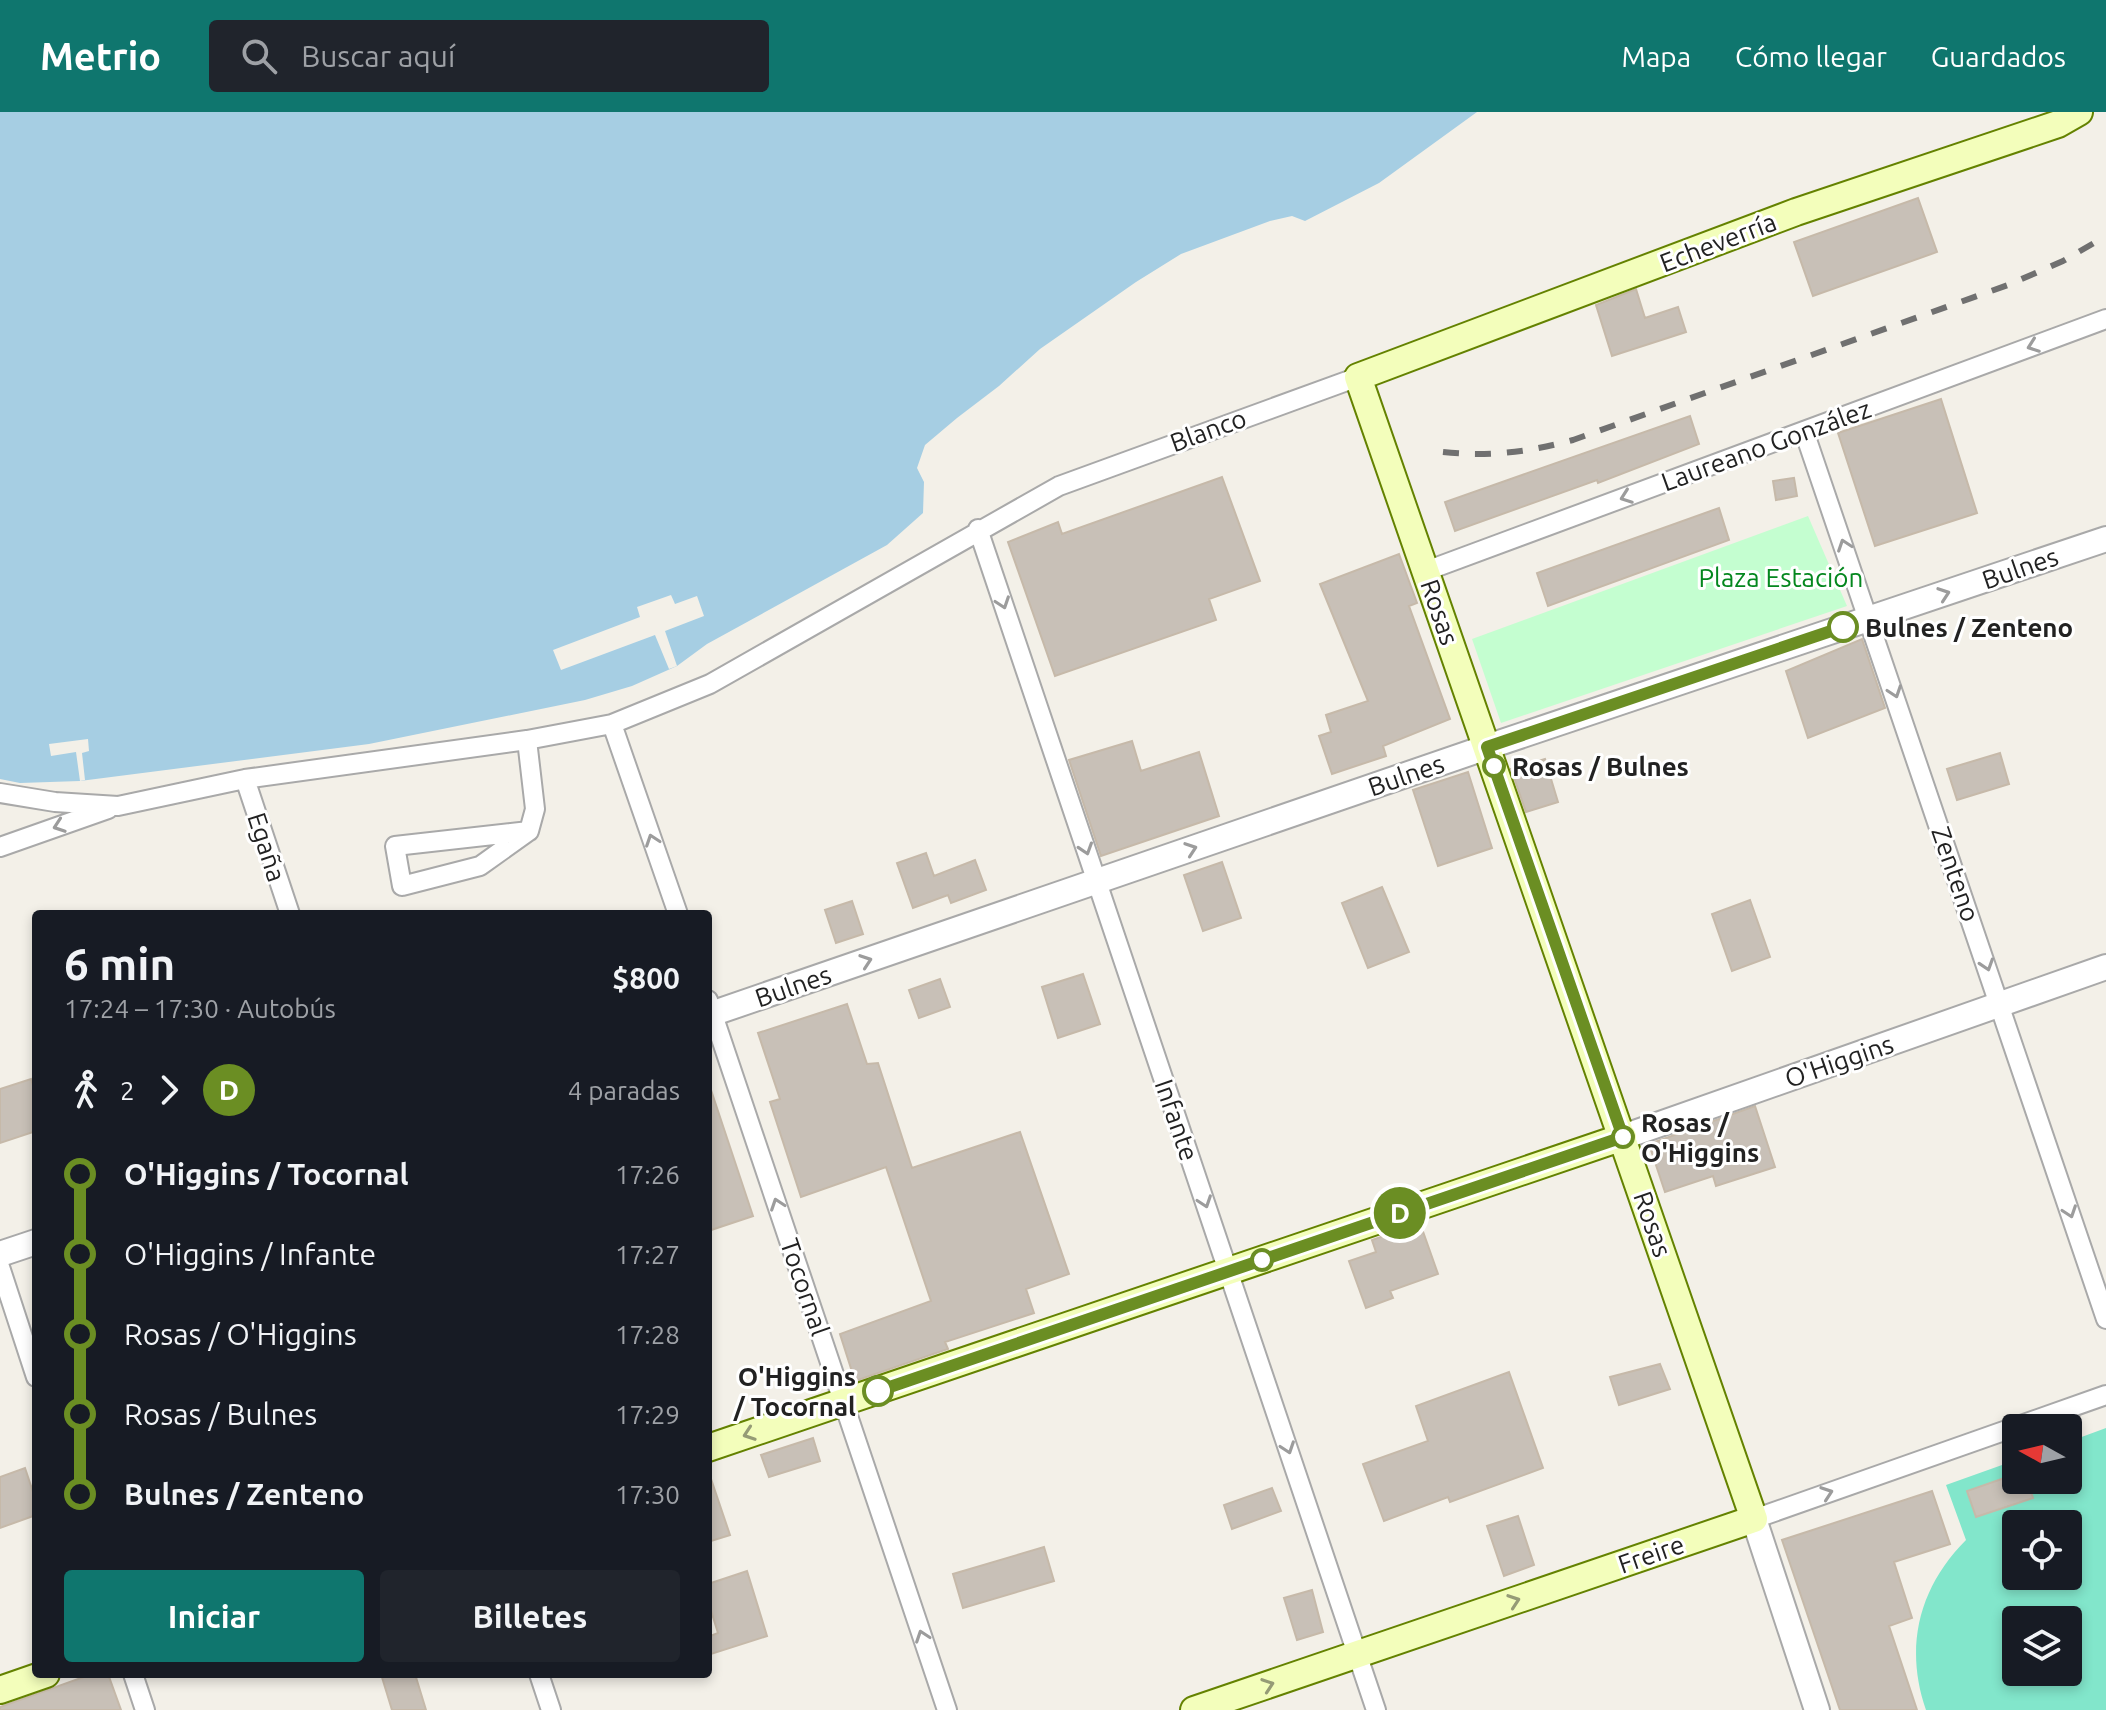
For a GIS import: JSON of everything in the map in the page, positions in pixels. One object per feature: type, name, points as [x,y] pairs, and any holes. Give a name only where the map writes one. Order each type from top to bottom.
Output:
[{"type":"main road","name":"Echeverría","points":[[1358,377],[1796,212],[2058,124],[2079,112]]},
{"type":"main road","name":"Rosas","points":[[1358,377],[1754,1519]]},
{"type":"main road","name":"O'Higgins","points":[[712,1447],[1623,1137]]},
{"type":"main road","name":"Freire","points":[[1194,1710],[1754,1519]]},
{"type":"main road","points":[[0,1690],[34,1678]]},
{"type":"street","name":"Laureano González","points":[[1426,571],[2106,319]]},
{"type":"street","name":"Blanco","points":[[118,806],[245,779],[527,740],[612,724],[710,684],[978,529],[1059,486],[1358,377]]},
{"type":"street","name":"Zenteno","points":[[1804,431],[2106,1319]]},
{"type":"street","name":"Infante","points":[[978,529],[1376,1710]]},
{"type":"street","name":"Bulnes","points":[[712,1009],[2106,539]]},
{"type":"street","points":[[612,724],[677,910]]},
{"type":"street","points":[[527,740],[535,809],[529,831],[480,866],[402,886],[395,846],[529,831]]},
{"type":"street","name":"Egaña","points":[[245,779],[289,910]]},
{"type":"street","points":[[0,793],[55,802],[118,806]]},
{"type":"street","points":[[0,847],[118,806]]},
{"type":"street","name":"O'Higgins","points":[[1623,1137],[2106,967]]},
{"type":"street","name":"Tocornal","points":[[712,1016],[947,1710]]},
{"type":"street","points":[[0,1254],[32,1243]]},
{"type":"street","points":[[0,1267],[32,1365]]},
{"type":"street","name":"Freire","points":[[1754,1519],[2106,1395]]},
{"type":"street","name":"Rosas","points":[[1754,1519],[1817,1710]]},
{"type":"street","points":[[134,1678],[145,1710]]},
{"type":"street","points":[[540,1678],[551,1710]]},
{"type":"green space","name":"Plaza Estación","points":[[1808,516],[1847,606],[1501,723],[1472,639]]},
{"type":"green space","points":[[2106,1428],[2106,1710],[1926,1710],[1916,1663],[1920,1619],[1937,1578],[1966,1540],[1946,1485],[2002,1465],[2002,1494],[2082,1494],[2082,1437]]},
{"type":"water","points":[[0,112],[1477,112],[1379,183],[1305,221],[1292,216],[1270,221],[1181,254],[1136,282],[1040,349],[925,445],[917,468],[924,482],[923,513],[887,545],[707,644],[677,666],[632,686],[585,700],[369,744],[80,781],[20,783],[0,779]]},
{"type":"pier","points":[[671,595],[675,604],[697,596],[704,616],[665,631],[677,666],[669,669],[655,635],[561,670],[553,650],[640,617],[637,607]]},
{"type":"pier","points":[[88,739],[89,751],[82,753],[85,780],[80,781],[76,752],[51,756],[49,744]]},
{"type":"building","points":[[1918,198],[1937,252],[1813,296],[1794,242]]},
{"type":"building","points":[[1636,289],[1645,318],[1678,307],[1686,332],[1612,356],[1596,305]]},
{"type":"building","points":[[1941,399],[1977,513],[1875,546],[1838,433]]},
{"type":"building","points":[[1690,416],[1699,444],[1598,483],[1597,480],[1455,531],[1445,502]]},
{"type":"building","points":[[1222,477],[1260,581],[1209,599],[1216,620],[1055,676],[1008,542],[1058,522],[1062,534]]},
{"type":"building","points":[[1794,478],[1797,496],[1776,500],[1773,481]]},
{"type":"building","points":[[1719,508],[1729,540],[1548,606],[1537,573]]},
{"type":"building","points":[[1399,554],[1417,603],[1409,606],[1450,719],[1383,746],[1386,756],[1332,774],[1319,736],[1331,732],[1326,715],[1368,701],[1320,584]]},
{"type":"building","points":[[1862,639],[1885,708],[1808,738],[1786,671]]},
{"type":"building","points":[[1132,741],[1141,771],[1199,752],[1219,816],[1101,856],[1069,760]]},
{"type":"building","points":[[2000,753],[2009,784],[1957,800],[1947,769]]},
{"type":"building","points":[[1545,759],[1558,802],[1526,812],[1511,769]]},
{"type":"building","points":[[1468,772],[1492,848],[1438,866],[1413,790]]},
{"type":"building","points":[[926,853],[934,876],[975,860],[986,890],[951,903],[948,895],[913,908],[897,863]]},
{"type":"building","points":[[1222,862],[1241,918],[1203,931],[1184,875]]},
{"type":"building","points":[[1382,887],[1409,952],[1368,968],[1342,903]]},
{"type":"building","points":[[1750,900],[1770,957],[1732,971],[1712,914]]},
{"type":"building","points":[[852,901],[863,934],[836,943],[825,910]]},
{"type":"building","points":[[1083,974],[1100,1024],[1058,1038],[1042,987]]},
{"type":"building","points":[[940,979],[950,1007],[919,1018],[909,990]]},
{"type":"building","points":[[847,1004],[867,1064],[878,1063],[912,1168],[1020,1132],[1069,1274],[1026,1289],[1034,1313],[945,1342],[948,1349],[855,1381],[840,1334],[931,1301],[886,1167],[801,1197],[770,1102],[780,1099],[758,1033]]},
{"type":"building","points":[[31,1079],[32,1082],[32,1132],[0,1143],[0,1089]]},
{"type":"building","points":[[712,1093],[753,1216],[712,1230]]},
{"type":"building","points":[[1755,1106],[1775,1167],[1716,1186],[1713,1176],[1665,1192],[1649,1144]]},
{"type":"building","points":[[1420,1223],[1438,1274],[1390,1291],[1393,1298],[1366,1308],[1349,1261],[1376,1252],[1372,1240]]},
{"type":"building","points":[[1660,1364],[1670,1389],[1619,1405],[1610,1377]]},
{"type":"building","points":[[1509,1372],[1543,1468],[1450,1502],[1448,1497],[1384,1521],[1363,1464],[1428,1441],[1416,1406]]},
{"type":"building","points":[[813,1438],[820,1461],[769,1477],[761,1455]]},
{"type":"building","points":[[25,1468],[32,1489],[32,1516],[0,1528],[0,1477]]},
{"type":"building","points":[[2002,1479],[2002,1494],[2032,1494],[2033,1498],[1976,1517],[1967,1491]]},
{"type":"building","points":[[712,1482],[730,1535],[712,1541]]},
{"type":"building","points":[[1272,1488],[1281,1511],[1232,1529],[1224,1505]]},
{"type":"building","points":[[1932,1491],[1950,1544],[1894,1562],[1912,1618],[1889,1626],[1917,1710],[1840,1710],[1782,1540]]},
{"type":"building","points":[[1518,1516],[1534,1565],[1504,1576],[1487,1526]]},
{"type":"building","points":[[1044,1547],[1054,1581],[963,1608],[953,1574]]},
{"type":"building","points":[[747,1571],[767,1636],[712,1654],[712,1635],[718,1633],[712,1614],[712,1583]]},
{"type":"building","points":[[1312,1590],[1323,1632],[1297,1640],[1284,1598]]},
{"type":"building","points":[[81,1678],[109,1678],[121,1710],[0,1710],[0,1707]]},
{"type":"building","points":[[382,1678],[416,1678],[426,1710],[392,1710]]},
{"type":"railway","points":[[1443,452],[1509,452],[1573,440],[2008,285],[2063,261],[2106,236]]},
{"type":"bus line","name":"D","points":[[878,1391],[1623,1137],[1487,747],[1843,627]]},
{"type":"place","name":"Bulnes / Zenteno","points":[[1843,627]]},
{"type":"place","name":"Rosas / Bulnes","points":[[1494,766]]},
{"type":"place","name":"Rosas / O'Higgins","points":[[1623,1137]]},
{"type":"place","name":"O'Higgins / Tocornal","points":[[878,1391]]}]
